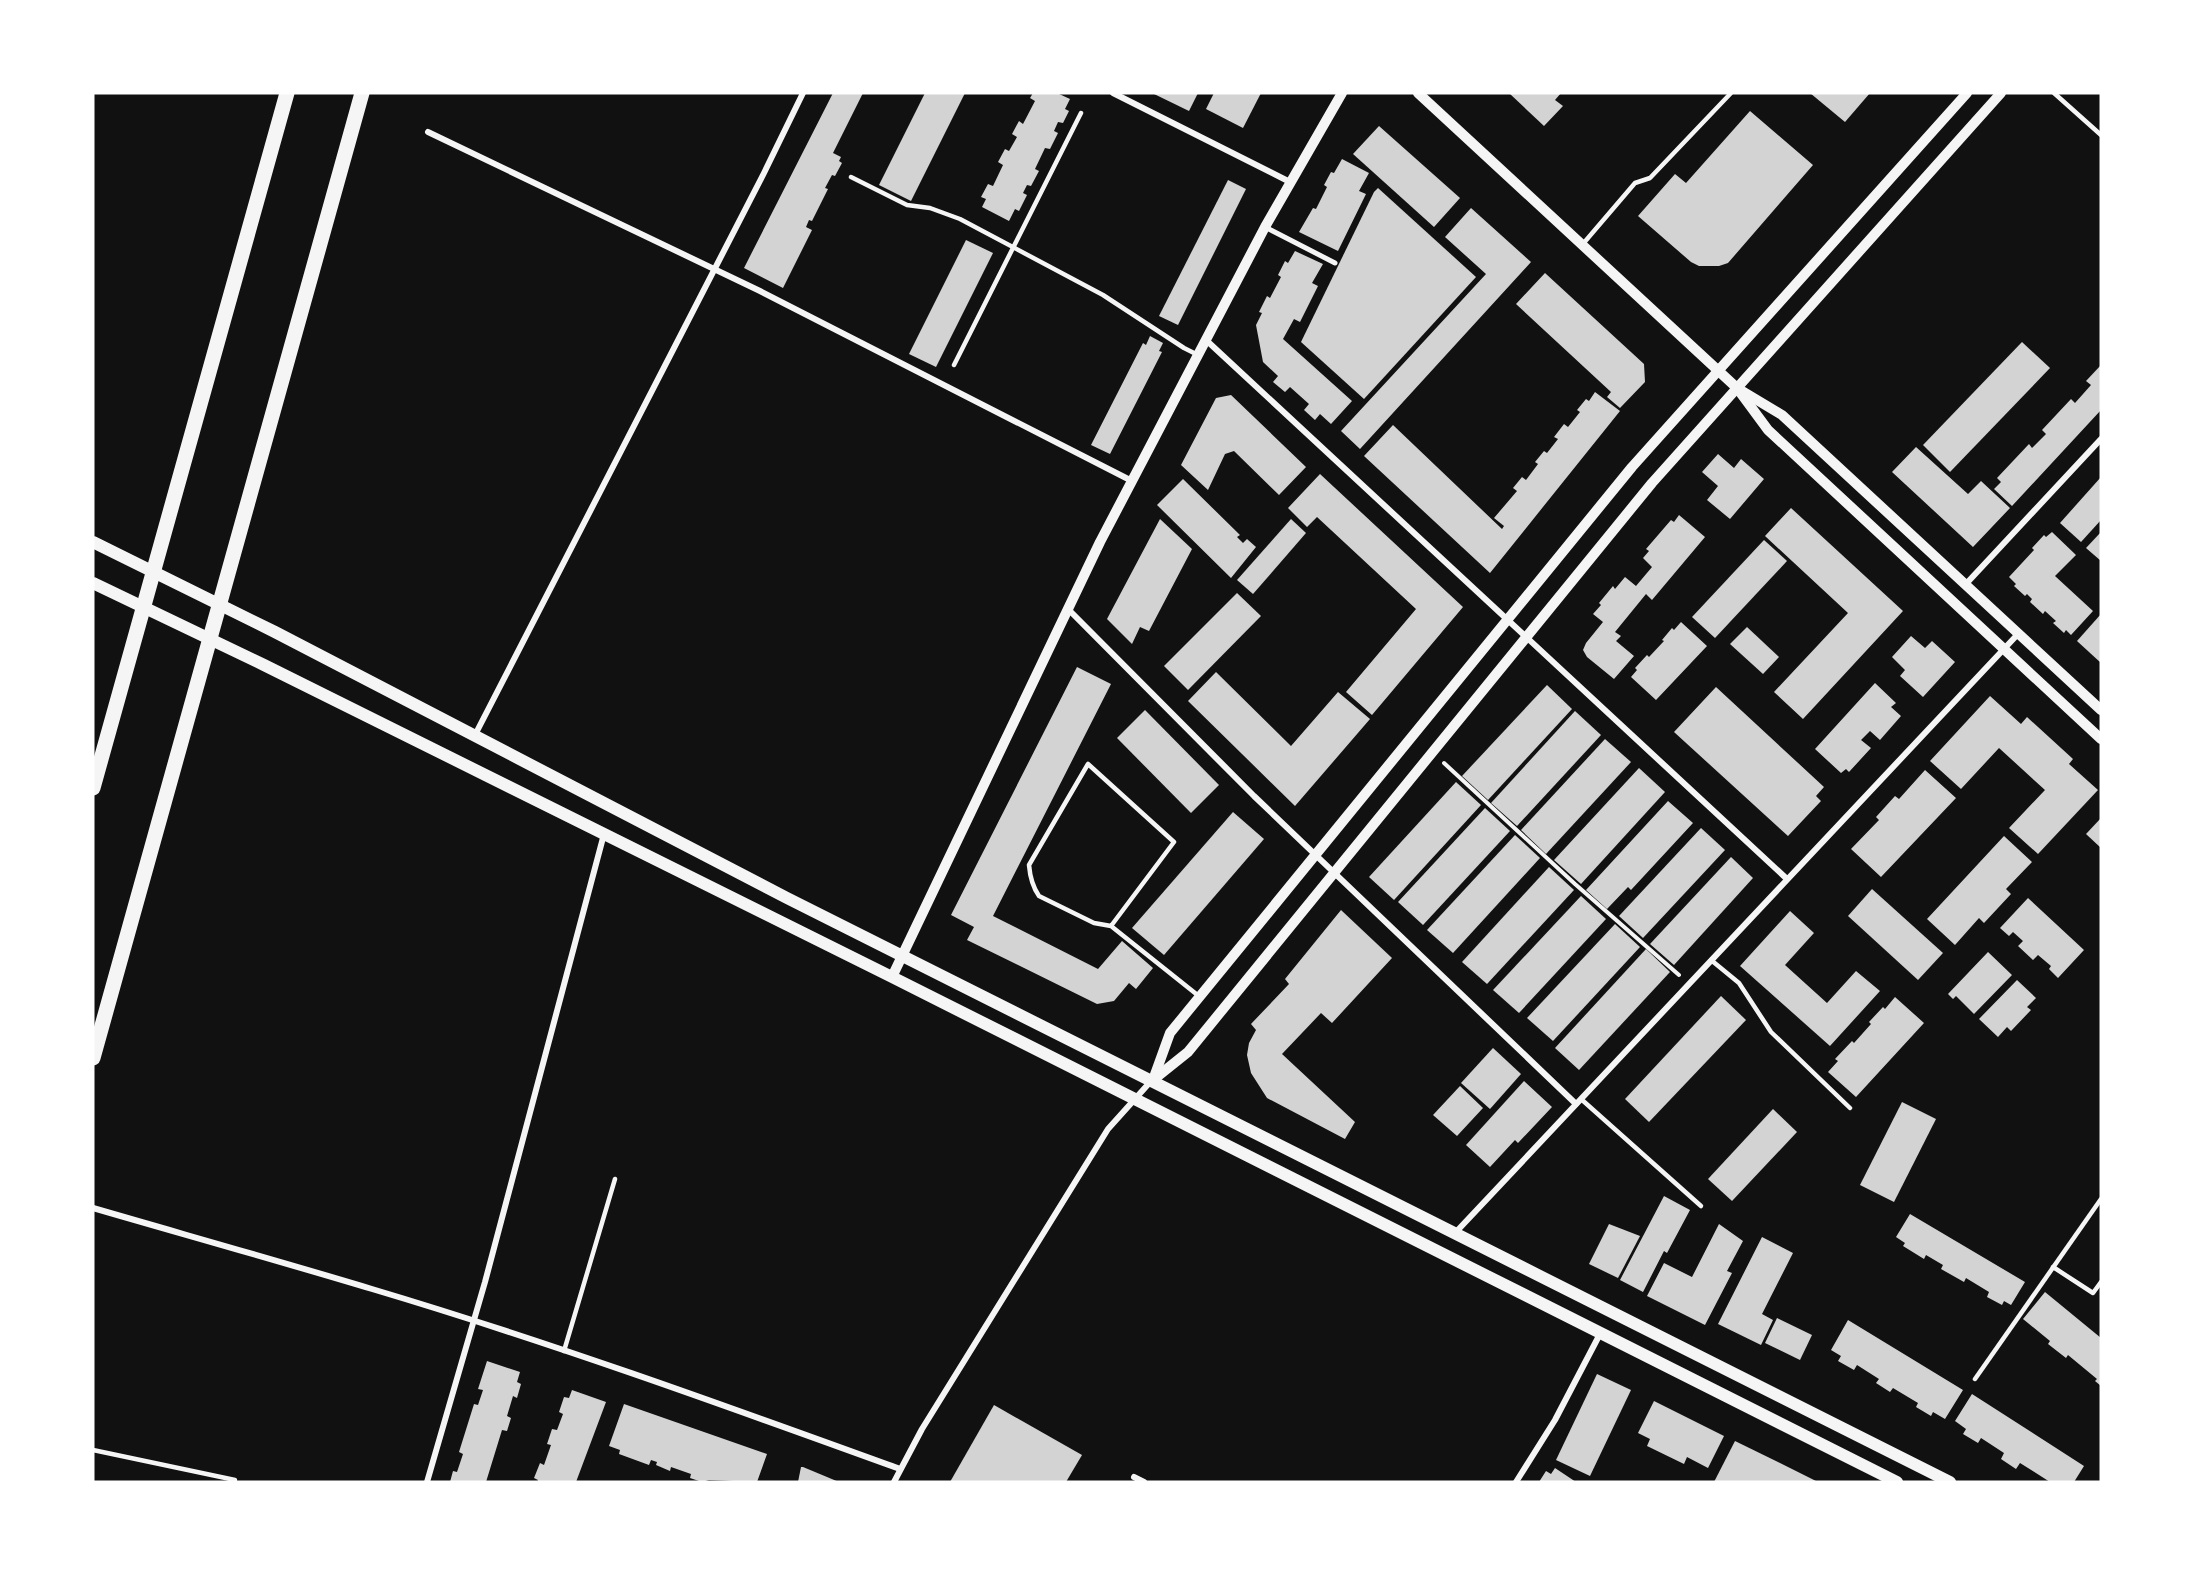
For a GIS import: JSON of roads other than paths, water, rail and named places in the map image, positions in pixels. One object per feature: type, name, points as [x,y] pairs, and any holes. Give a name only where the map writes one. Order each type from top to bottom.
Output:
[{"type":"main road","points":[[93,788],[287,93]]},
{"type":"main road","points":[[93,1058],[362,93]]},
{"type":"main road","points":[[93,542],[220,604],[787,898],[1950,1482]]},
{"type":"main road","points":[[93,583],[1136,1098],[1897,1482]]},
{"type":"street","points":[[475,735],[803,93]]},
{"type":"street","points":[[1113,93],[1290,182]]},
{"type":"street","points":[[892,977],[1100,542],[1265,227],[1342,93]]},
{"type":"street","points":[[1418,93],[1737,388],[1768,430],[2101,738]]},
{"type":"street","points":[[1153,1080],[1170,1033],[1632,467],[1967,93]]},
{"type":"street","points":[[894,1482],[922,1429],[1108,1129],[1153,1080],[1188,1052],[1652,483],[2001,93]]},
{"type":"street","points":[[428,132],[760,291],[1132,481]]},
{"type":"street","points":[[1265,227],[1335,263]]},
{"type":"street","points":[[1206,340],[1787,879]]},
{"type":"street","points":[[1737,388],[1782,415],[2101,710]]},
{"type":"street","points":[[1965,585],[2100,441]]},
{"type":"street","points":[[1068,609],[1254,796],[1579,1101]]},
{"type":"street","points":[[1456,1232],[2018,634]]},
{"type":"street","points":[[427,1482],[474,1321],[604,834]]},
{"type":"street","points":[[93,1208],[373,1289],[474,1321],[900,1469]]},
{"type":"street","points":[[1516,1482],[1555,1420],[1601,1332]]},
{"type":"street","points":[[1134,1477],[1144,1482]]},
{"type":"lane","points":[[1582,245],[1635,183],[1650,178],[1731,93]]},
{"type":"lane","points":[[2054,93],[2101,135]]},
{"type":"lane","points":[[954,365],[1081,113]]},
{"type":"lane","points":[[851,177],[907,205],[930,208],[960,219],[1103,295],[1198,355]]},
{"type":"lane","points":[[1111,926],[1174,842],[1088,764],[1029,866],[1034,889],[1039,896],[1094,923],[1111,926],[1200,997]]},
{"type":"lane","points":[[1711,960],[1739,983],[1771,1032],[1850,1108]]},
{"type":"lane","points":[[1579,1101],[1701,1206]]},
{"type":"lane","points":[[564,1351],[615,1179]]},
{"type":"lane","points":[[1975,1379],[2101,1199]]},
{"type":"lane","points":[[2053,1267],[2093,1293],[2101,1282]]},
{"type":"lane","points":[[93,1450],[234,1480]]}]
